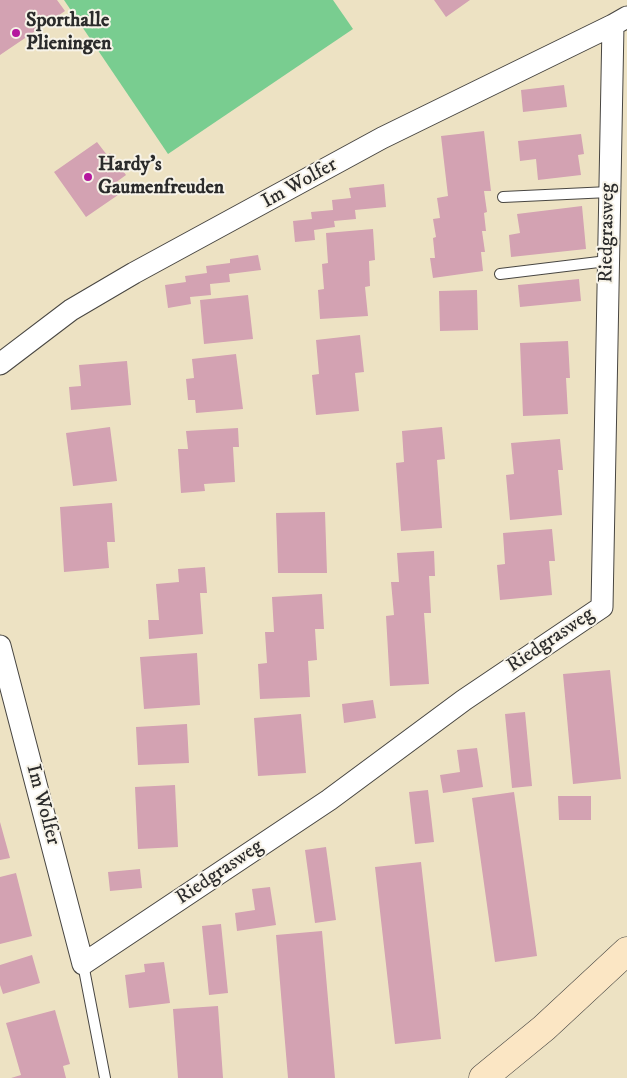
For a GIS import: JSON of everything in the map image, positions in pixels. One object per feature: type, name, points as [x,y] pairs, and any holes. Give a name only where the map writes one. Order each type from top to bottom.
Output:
[{"type":"main road","points":[[483,1078],[544,1028],[626,955]]},
{"type":"street","name":"Riedgrasweg","points":[[83,964],[329,800],[464,700],[602,607],[609,192],[620,21]]},
{"type":"street","name":"Im Wolfer","points":[[0,364],[71,310],[134,273],[382,138],[620,21]]},
{"type":"street","name":"Im Wolfer","points":[[0,646],[83,964]]},
{"type":"lane","points":[[502,197],[609,192]]},
{"type":"lane","points":[[500,274],[607,261]]},
{"type":"lane","points":[[83,964],[105,1078]]},
{"type":"green space","points":[[64,0],[333,0],[353,29],[168,154]]},
{"type":"building","name":"Sporthalle Plieningen","points":[[0,0],[57,0],[65,11],[0,55]]},
{"type":"building","points":[[434,0],[470,0],[446,17]]},
{"type":"building","points":[[564,85],[567,107],[523,112],[521,90]]},
{"type":"building","points":[[484,131],[491,191],[484,191],[487,212],[484,213],[486,231],[482,231],[485,252],[481,252],[483,271],[433,278],[430,258],[435,258],[433,238],[436,237],[433,219],[440,218],[437,198],[448,196],[441,136]]},
{"type":"building","points":[[581,134],[584,154],[578,155],[581,175],[538,180],[536,159],[520,161],[518,141]]},
{"type":"building","points":[[97,142],[107,155],[110,153],[126,175],[111,186],[118,195],[86,217],[54,172]]},
{"type":"building","points":[[384,184],[386,207],[355,210],[356,219],[334,221],[335,227],[314,230],[315,240],[295,242],[293,221],[312,219],[311,212],[333,210],[332,200],[351,198],[349,188]]},
{"type":"building","points":[[582,206],[586,249],[511,257],[509,235],[520,233],[517,214]]},
{"type":"building","points":[[373,229],[375,260],[369,261],[370,286],[365,287],[368,316],[320,319],[318,290],[324,289],[322,264],[328,263],[326,233]]},
{"type":"building","points":[[258,255],[261,270],[229,274],[230,282],[210,284],[211,295],[190,297],[191,304],[168,308],[165,285],[186,282],[185,276],[207,273],[206,266],[230,263],[230,259]]},
{"type":"building","points":[[579,279],[581,301],[520,307],[518,285]]},
{"type":"building","points":[[477,290],[478,330],[440,331],[439,291]]},
{"type":"building","points":[[248,295],[253,339],[204,344],[200,300]]},
{"type":"building","points":[[360,335],[364,372],[355,373],[359,411],[316,415],[312,375],[319,374],[316,340]]},
{"type":"building","points":[[568,341],[570,378],[566,378],[568,414],[523,416],[520,343]]},
{"type":"building","points":[[236,354],[243,409],[196,413],[195,400],[188,400],[186,379],[194,378],[192,359]]},
{"type":"building","points":[[127,361],[131,405],[71,410],[69,387],[81,386],[79,365]]},
{"type":"building","points":[[110,427],[117,481],[73,486],[66,433]]},
{"type":"building","points":[[442,427],[445,459],[437,460],[442,528],[401,531],[396,463],[404,462],[402,431]]},
{"type":"building","points":[[238,428],[239,447],[233,447],[235,482],[204,484],[205,491],[181,493],[178,449],[188,449],[186,431]]},
{"type":"building","points":[[560,439],[563,470],[558,470],[562,515],[510,520],[506,475],[514,474],[511,443]]},
{"type":"building","points":[[112,503],[115,542],[107,542],[109,568],[64,572],[60,507]]},
{"type":"building","points":[[325,512],[327,573],[278,573],[276,513]]},
{"type":"building","points":[[552,529],[555,561],[549,561],[552,595],[500,600],[497,565],[505,564],[503,533]]},
{"type":"building","points":[[434,551],[435,576],[429,576],[431,613],[424,613],[429,684],[390,686],[386,616],[394,615],[391,582],[399,582],[397,553]]},
{"type":"building","points":[[205,567],[207,593],[200,593],[203,634],[149,639],[148,620],[159,620],[156,584],[179,582],[178,569]]},
{"type":"building","points":[[322,594],[324,629],[315,629],[317,660],[308,661],[310,697],[260,699],[258,664],[267,663],[265,632],[274,632],[272,597]]},
{"type":"building","points":[[197,653],[200,705],[144,709],[140,657]]},
{"type":"building","points":[[610,670],[621,779],[573,784],[563,674]]},
{"type":"building","points":[[373,700],[376,718],[344,723],[342,704]]},
{"type":"building","points":[[525,712],[532,786],[512,788],[505,714]]},
{"type":"building","points":[[301,714],[306,773],[258,776],[254,718]]},
{"type":"building","points":[[187,724],[189,763],[138,765],[136,727]]},
{"type":"building","points":[[477,748],[483,787],[443,793],[440,775],[460,772],[457,750]]},
{"type":"building","points":[[175,785],[178,847],[138,849],[135,787]]},
{"type":"building","points":[[428,790],[434,842],[415,844],[409,792]]},
{"type":"building","points":[[514,792],[537,956],[495,962],[472,798]]},
{"type":"building","points":[[558,796],[591,796],[591,820],[559,820]]},
{"type":"building","points":[[0,822],[10,858],[0,860]]},
{"type":"building","points":[[326,847],[336,920],[315,923],[305,850]]},
{"type":"building","points":[[421,862],[441,1039],[395,1044],[375,867]]},
{"type":"building","points":[[140,869],[142,888],[110,891],[108,872]]},
{"type":"building","points":[[16,873],[32,936],[0,944],[0,877]]},
{"type":"building","points":[[270,887],[276,925],[237,931],[235,913],[255,910],[252,889]]},
{"type":"building","points":[[221,924],[228,993],[209,995],[202,926]]},
{"type":"building","points":[[322,931],[335,1078],[288,1078],[276,935]]},
{"type":"building","points":[[32,955],[40,983],[3,994],[0,985],[0,965]]},
{"type":"building","points":[[164,962],[170,1003],[129,1008],[125,975],[145,972],[144,964]]},
{"type":"building","points":[[218,1006],[223,1078],[178,1078],[173,1009]]},
{"type":"building","points":[[55,1010],[70,1064],[63,1066],[66,1078],[11,1078],[21,1075],[6,1023]]},
{"type":"place","name":"Sporthalle Plieningen","points":[[16,33]]},
{"type":"place","name":"Hardy's Gaumenfreuden","points":[[88,177]]}]
